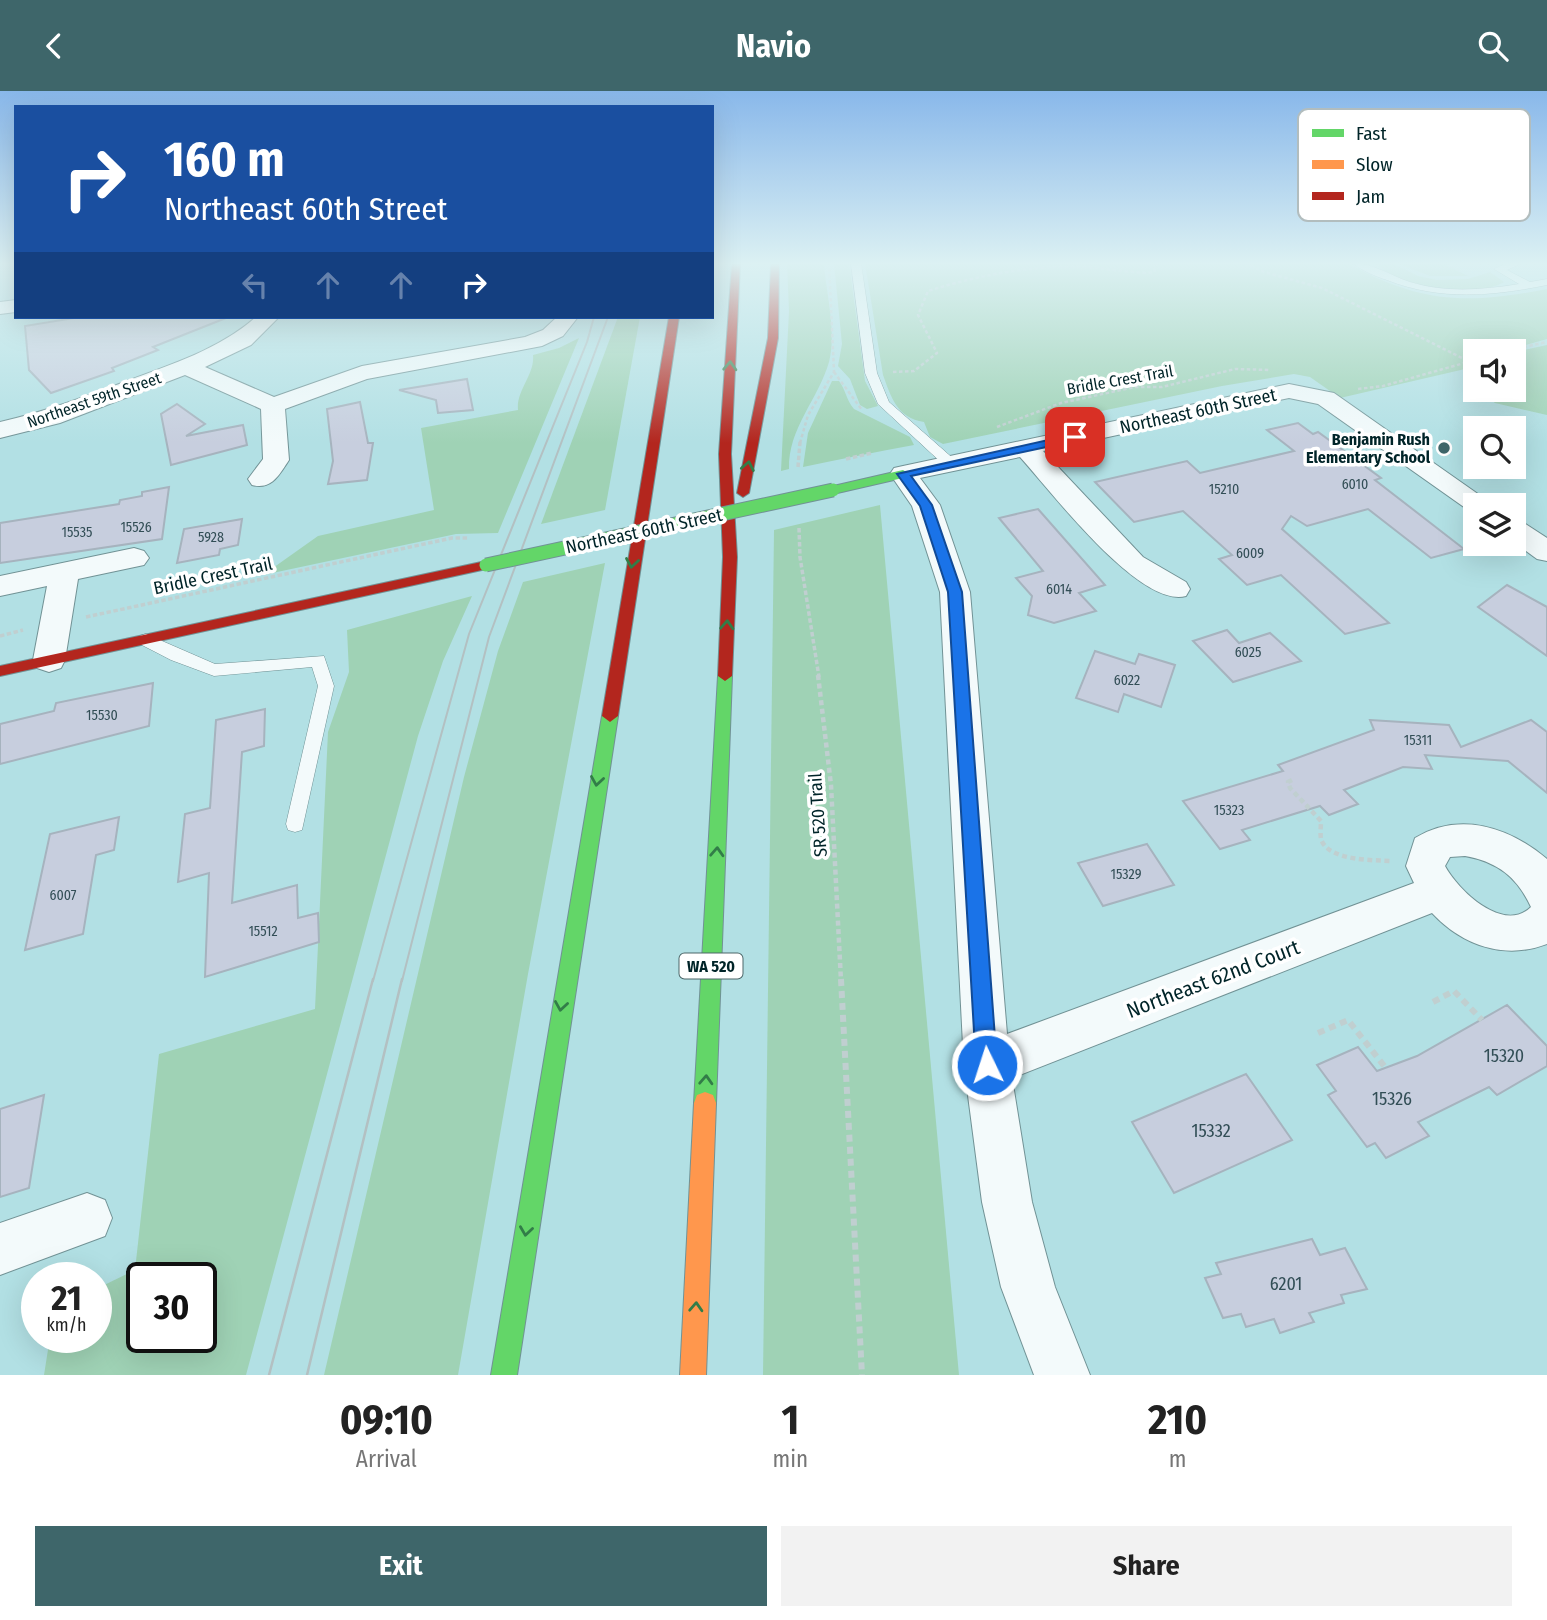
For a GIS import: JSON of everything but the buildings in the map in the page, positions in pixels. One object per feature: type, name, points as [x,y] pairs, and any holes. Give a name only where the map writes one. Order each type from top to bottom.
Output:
[{"type":"main road","points":[[643,496],[657,323]]},
{"type":"main road","points":[[504,1375],[643,496],[673,323]]},
{"type":"main road","name":"WA 520","points":[[693,1375],[730,557],[725,454],[733,323]]},
{"type":"main road","points":[[730,557],[774,338],[774,323]]},
{"type":"main road","name":"Northeast 60th Street","points":[[0,671],[903,474]]},
{"type":"street","name":"Northeast 59th Street","points":[[0,430],[51,418],[186,367],[243,339],[261,323]]},
{"type":"street","points":[[186,367],[273,405],[362,373],[528,344],[549,337],[564,323]]},
{"type":"street","points":[[1281,381],[1326,398],[1463,493]]},
{"type":"street","name":"Northeast 60th Street","points":[[903,474],[1026,448],[1281,381]]},
{"type":"street","points":[[261,479],[276,460],[273,405]]},
{"type":"street","points":[[1026,448],[1133,563],[1175,589]]},
{"type":"street","points":[[903,474],[926,505],[955,592],[987,1065],[1007,1202],[1028,1287],[1062,1375]]},
{"type":"street","points":[[1526,537],[1547,552]]},
{"type":"street","points":[[0,586],[134,558]]},
{"type":"street","points":[[50,660],[64,573]]},
{"type":"street","points":[[1547,897],[1535,875],[1521,861],[1484,841],[1465,837],[1449,838],[1436,844],[1428,854],[1426,867],[1439,892],[1461,915],[1503,933],[1523,934],[1538,929],[1547,919]]},
{"type":"street","name":"Northeast 62nd Court","points":[[987,1065],[1439,892]]},
{"type":"street","points":[[0,1249],[87,1218]]},
{"type":"lane","points":[[864,323],[870,373],[884,404],[951,464]]},
{"type":"lane","points":[[146,640],[177,656],[215,670],[318,660],[326,686],[295,824]]},
{"type":"path","points":[[798,479],[797,453],[808,415],[834,372],[834,323]]},
{"type":"path","points":[[870,373],[914,371],[937,353],[922,323]]},
{"type":"path","points":[[1392,323],[1463,358]]},
{"type":"path","points":[[1526,346],[1547,342]]},
{"type":"path","points":[[1352,390],[1382,386],[1463,364]]},
{"type":"path","name":"Bridle Crest Trail","points":[[987,430],[1061,403],[1135,387],[1162,387],[1235,369],[1281,381]]},
{"type":"path","name":"SR 520 Trail","points":[[799,518],[800,557],[816,655],[831,785],[862,1375]]},
{"type":"path","name":"Bridle Crest Trail","points":[[0,636],[432,543]]},
{"type":"path","points":[[1292,780],[1288,782],[1290,788],[1321,821],[1321,839],[1326,848],[1354,857],[1403,862]]},
{"type":"path","points":[[1433,1002],[1454,991],[1482,1020]]},
{"type":"path","points":[[1318,1033],[1348,1020],[1385,1067]]},
{"type":"green space","points":[[616,323],[639,323],[605,510],[541,524]]},
{"type":"green space","points":[[788,323],[831,323],[829,362],[793,440],[789,469],[781,471]]},
{"type":"green space","points":[[840,323],[857,323],[865,381],[878,406],[867,409],[860,405],[850,379],[838,366],[842,344]]},
{"type":"green space","points":[[875,323],[1547,323],[1547,339],[1526,345],[1526,339],[1463,339],[1463,369],[1340,398],[1310,377],[1294,374],[1222,386],[943,444],[930,437],[924,422],[901,411],[883,375]]},
{"type":"green space","points":[[579,338],[498,533],[456,534],[263,575],[318,536],[434,510],[421,428],[518,410],[533,355],[559,348]]},
{"type":"green space","points":[[1547,345],[1547,415],[1494,402],[1526,402],[1526,349]]},
{"type":"green space","points":[[832,381],[839,381],[854,409],[910,437],[914,445],[803,467],[808,433]]},
{"type":"green space","points":[[880,505],[959,1375],[763,1375],[774,530]]},
{"type":"green space","points":[[605,563],[528,974],[458,1375],[324,1375],[464,777],[498,651],[523,582]]},
{"type":"green space","points":[[472,596],[443,661],[418,736],[246,1375],[44,1375],[47,1353],[112,1353],[112,1281],[126,1274],[126,1353],[217,1353],[217,1262],[136,1262],[159,1054],[315,1009],[328,732],[349,672],[347,630]]},
{"type":"tram line","points":[[373,981],[469,634],[592,323]]},
{"type":"tram line","points":[[402,981],[489,637],[606,323]]},
{"type":"tram line","points":[[269,1375],[373,979]]},
{"type":"tram line","points":[[307,1375],[402,979]]},
{"type":"traffic: fast","points":[[833,490],[903,474]]},
{"type":"traffic: fast","points":[[486,565],[833,490]]},
{"type":"traffic: fast","points":[[705,1103],[725,676]]},
{"type":"traffic: fast","points":[[504,1375],[610,716]]},
{"type":"traffic: slow","points":[[693,1375],[705,1103]]},
{"type":"traffic: jam","points":[[610,716],[673,323]]},
{"type":"traffic: jam","points":[[725,676],[730,557],[725,454],[733,323]]},
{"type":"traffic: jam","points":[[743,493],[773,338],[773,323]]},
{"type":"traffic: jam","points":[[0,671],[486,565]]},
{"type":"place","name":"Benjamin Rush Elementary School","points":[[1444,448]]},
{"type":"route","points":[[987,1065],[959,620],[948,567],[926,505],[903,474],[1075,437]]}]
